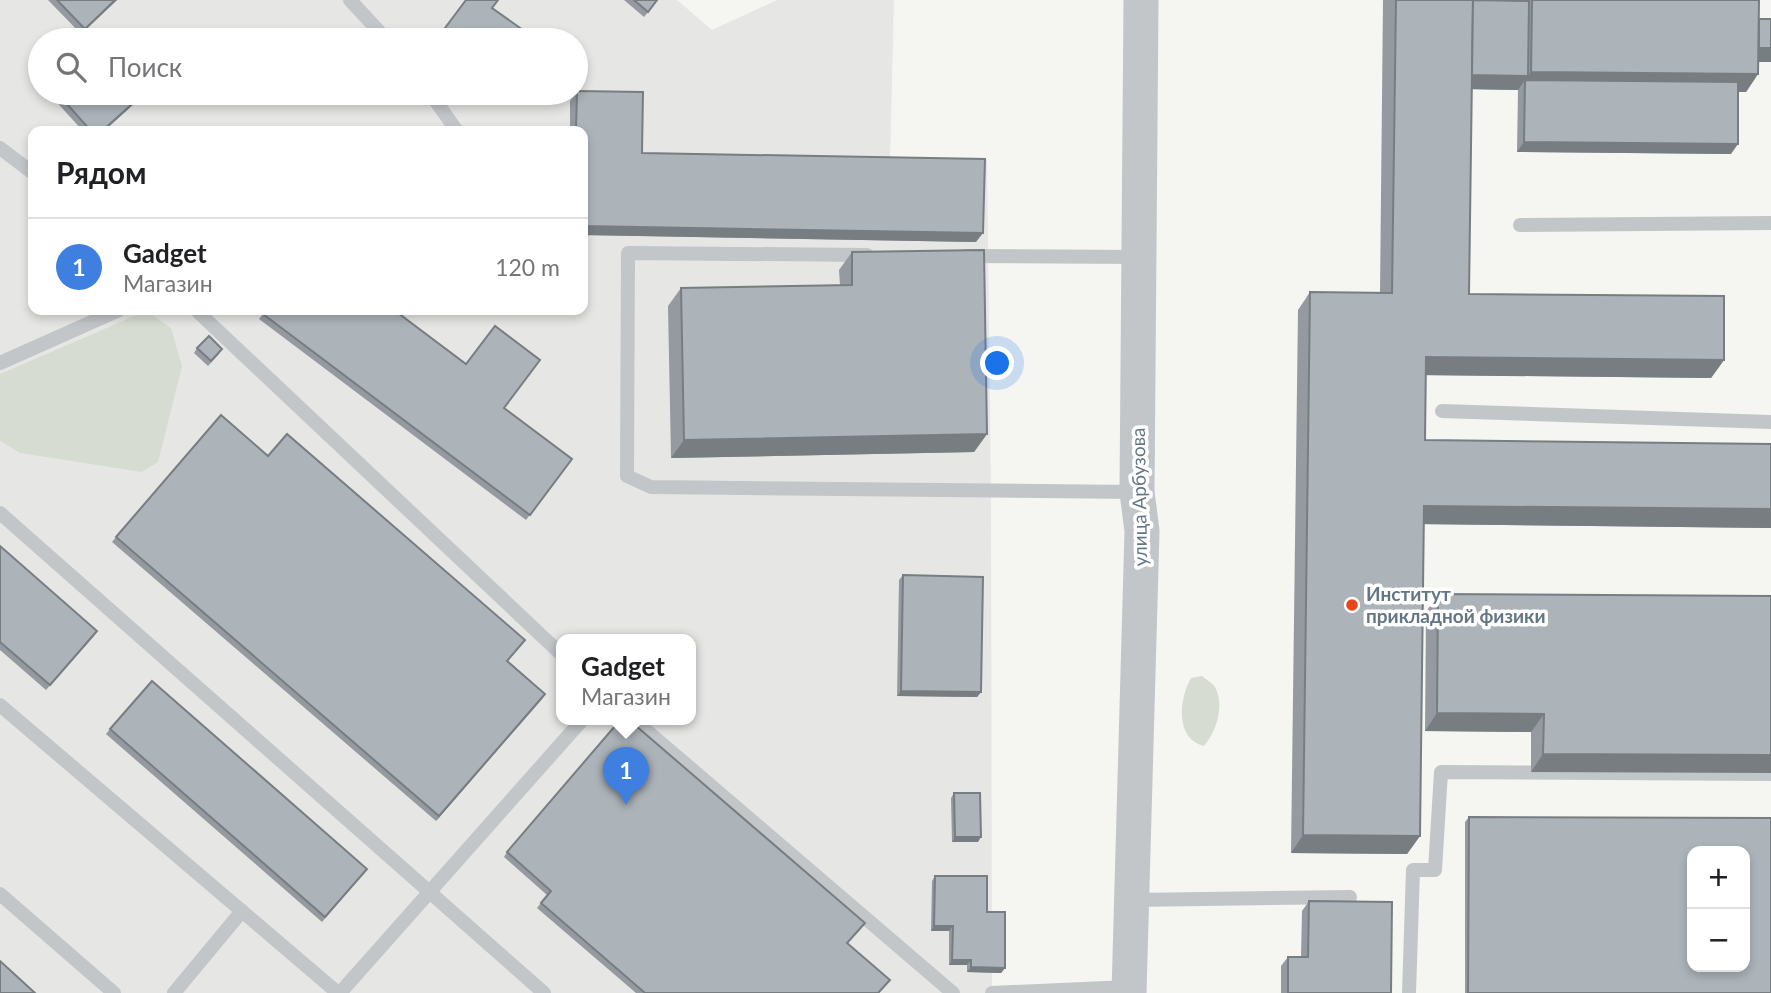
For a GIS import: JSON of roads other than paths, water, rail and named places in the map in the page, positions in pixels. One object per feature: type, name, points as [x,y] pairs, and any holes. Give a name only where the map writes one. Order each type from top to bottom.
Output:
[{"type":"street","name":"улица Арбузова","points":[[1129,990],[1142,531],[1137,492],[1141,0]]},
{"type":"lane","points":[[350,0],[376,28]]},
{"type":"lane","points":[[439,105],[453,126]]},
{"type":"lane","points":[[0,148],[28,169]]},
{"type":"lane","points":[[1520,225],[1771,223]]},
{"type":"lane","points":[[877,255],[628,253],[627,476],[651,487],[1137,492]]},
{"type":"lane","points":[[946,256],[1138,257]]},
{"type":"lane","points":[[0,363],[108,315]]},
{"type":"lane","points":[[201,315],[556,649]]},
{"type":"lane","points":[[1442,411],[1771,422]]},
{"type":"lane","points":[[0,513],[544,993]]},
{"type":"lane","points":[[0,705],[339,993],[578,725]]},
{"type":"lane","points":[[640,725],[953,993]]},
{"type":"lane","points":[[1409,993],[1413,870],[1435,870],[1441,772],[1771,774]]},
{"type":"lane","points":[[0,894],[114,993]]},
{"type":"lane","points":[[1132,900],[1350,897]]},
{"type":"lane","points":[[174,993],[242,911]]},
{"type":"lane","points":[[992,993],[1129,990]]},
{"type":"place","name":"Институт прикладной физики","points":[[1352,605]]},
{"type":"place","name":"Gadget","points":[[626,805]]}]
